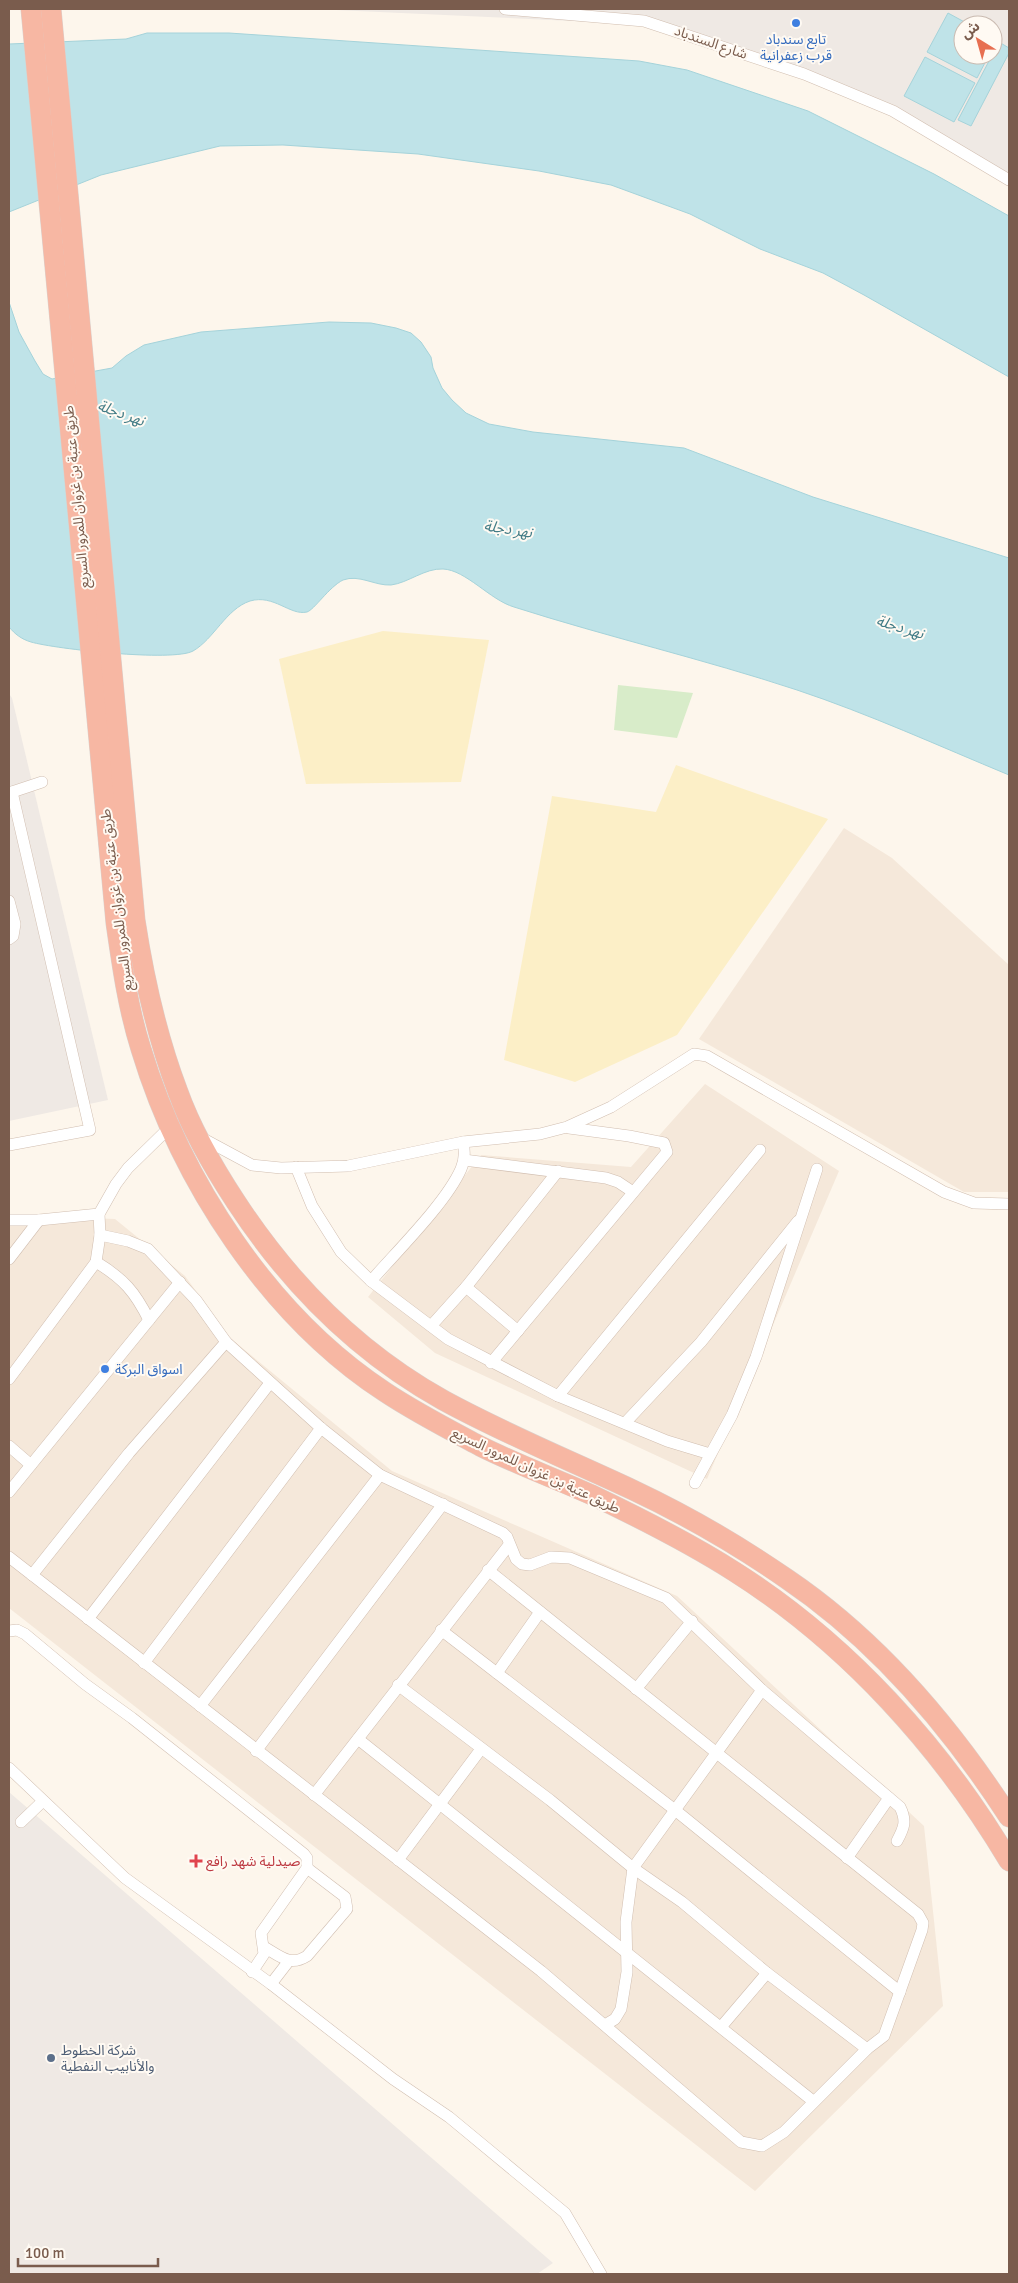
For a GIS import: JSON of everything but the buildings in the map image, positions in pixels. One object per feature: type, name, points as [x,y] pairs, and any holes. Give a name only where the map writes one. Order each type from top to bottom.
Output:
[{"type":"highway","name":"طريق عتبة بن غزوان للمرور السريع","points":[[31,9],[116,922],[133,1019],[141,1051],[169,1098],[196,1135],[222,1180],[270,1251],[306,1294],[353,1337],[402,1374],[441,1398],[519,1439],[677,1512],[735,1546],[806,1592],[860,1637],[920,1698],[965,1753],[1009,1818]]},
{"type":"highway","name":"طريق عتبة بن غزوان للمرور السريع","points":[[51,9],[135,920],[169,1098],[171,1126],[190,1168],[235,1241],[275,1293],[330,1348],[384,1392],[515,1463],[593,1496],[689,1545],[735,1572],[780,1603],[842,1655],[907,1720],[968,1797],[1009,1861]]},
{"type":"street","name":"شارع السندباد","points":[[505,9],[644,21],[804,74],[893,111],[1009,180]]},
{"type":"street","points":[[9,1145],[90,1130],[10,792],[42,782]]},
{"type":"street","points":[[9,901],[15,924],[13,936],[9,939]]},
{"type":"street","points":[[196,1135],[252,1166],[348,1166],[463,1142],[540,1134],[567,1127],[611,1107],[694,1054],[707,1056],[944,1192],[974,1204],[1009,1204]]},
{"type":"street","points":[[9,1379],[96,1262],[100,1236],[99,1214],[116,1184],[128,1168],[171,1126]]},
{"type":"street","points":[[491,1363],[667,1152],[664,1143],[567,1127]]},
{"type":"street","points":[[371,1281],[432,1211],[461,1170],[464,1160],[463,1142]]},
{"type":"street","points":[[558,1396],[760,1150]]},
{"type":"street","points":[[464,1160],[606,1178],[618,1182],[633,1192]]},
{"type":"street","points":[[296,1167],[312,1206],[327,1233],[341,1252],[371,1281],[448,1339],[491,1363],[558,1396],[625,1424],[710,1454]]},
{"type":"street","points":[[695,1483],[732,1415],[756,1357],[817,1169]]},
{"type":"street","points":[[431,1326],[466,1287],[558,1171]]},
{"type":"street","points":[[9,1220],[39,1220],[99,1214]]},
{"type":"street","points":[[625,1424],[701,1342],[803,1214]]},
{"type":"street","points":[[9,1259],[39,1220]]},
{"type":"street","points":[[100,1236],[128,1241],[148,1249],[180,1282],[226,1342],[321,1428],[380,1476],[503,1533],[508,1537],[516,1558],[522,1564],[530,1565],[551,1557],[570,1558],[666,1598],[762,1690],[900,1808],[905,1816],[904,1827],[897,1841]]},
{"type":"street","points":[[96,1262],[131,1288],[149,1320]]},
{"type":"street","points":[[9,1492],[180,1282]]},
{"type":"street","points":[[466,1287],[518,1330]]},
{"type":"street","points":[[32,1575],[129,1454],[226,1342]]},
{"type":"street","points":[[88,1618],[270,1383]]},
{"type":"street","points":[[144,1663],[321,1428]]},
{"type":"street","points":[[9,1446],[31,1465]]},
{"type":"street","points":[[200,1706],[380,1476]]},
{"type":"street","points":[[256,1750],[443,1504]]},
{"type":"street","points":[[314,1795],[488,1570],[510,1545]]},
{"type":"street","points":[[9,1557],[541,1971],[741,2142],[762,2146],[784,2132],[867,2049],[884,2036],[923,1923],[918,1914],[488,1570]]},
{"type":"street","points":[[498,1674],[540,1612]]},
{"type":"street","points":[[636,1689],[692,1621]]},
{"type":"street","points":[[9,1631],[17,1630],[25,1634],[85,1684],[132,1718],[307,1858],[307,1868],[261,1933],[264,1954],[252,1972]]},
{"type":"street","points":[[441,1630],[675,1810],[900,1992]]},
{"type":"street","points":[[398,1686],[550,1800],[633,1868],[682,1902],[767,1972],[867,2049]]},
{"type":"street","points":[[605,2026],[615,2019],[621,2009],[627,1972],[626,1922],[633,1868],[762,1690]]},
{"type":"street","points":[[358,1739],[813,2101]]},
{"type":"street","points":[[398,1860],[442,1804],[481,1749]]},
{"type":"street","points":[[9,1768],[125,1878],[271,1984],[393,2079],[449,2117],[564,2213],[601,2274]]},
{"type":"street","points":[[847,1858],[889,1798]]},
{"type":"street","points":[[21,1822],[43,1801]]},
{"type":"street","points":[[264,1947],[288,1962],[298,1961],[307,1956],[347,1909],[345,1897],[307,1868]]},
{"type":"street","points":[[271,1984],[288,1962]]},
{"type":"street","points":[[721,2027],[767,1972]]},
{"type":"shaded area","points":[[314,9],[1009,9],[1009,174],[968,151],[814,78],[658,25]]},
{"type":"shaded area","points":[[9,694],[12,698],[108,1100],[9,1121]]},
{"type":"shaded area","points":[[844,828],[892,858],[1009,965],[1009,1192],[964,1192],[699,1039]]},
{"type":"shaded area","points":[[705,1084],[839,1171],[707,1479],[435,1353],[368,1297],[481,1155],[631,1167]]},
{"type":"shaded area","points":[[9,1215],[115,1219],[185,1276],[230,1338],[392,1471],[677,1596],[924,1826],[943,2006],[755,2191],[9,1608]]},
{"type":"shaded area","points":[[9,1792],[553,2263],[537,2274],[9,2274]]},
{"type":"green space","points":[[618,685],[693,693],[677,738],[614,730]]},
{"type":"sand","points":[[383,631],[489,640],[461,782],[306,784],[279,659]]},
{"type":"sand","points":[[676,765],[828,819],[677,1035],[575,1082],[504,1060],[552,796],[656,812]]},
{"type":"water","points":[[948,13],[953,16],[953,65],[984,65],[977,78],[927,52]]},
{"type":"water","points":[[147,33],[229,33],[639,61],[687,70],[808,111],[934,174],[1009,216],[1009,377],[823,273],[760,249],[690,214],[611,185],[539,171],[418,154],[283,145],[220,146],[101,175],[9,212],[9,44],[126,39]]},
{"type":"water","points":[[1003,44],[1009,48],[1009,53],[1003,65]]},
{"type":"water","points":[[925,57],[975,83],[954,122],[904,96]]},
{"type":"water","points":[[987,65],[1003,65],[971,126],[958,120]]},
{"type":"water","name":"نهر دجلة","points":[[9,302],[19,332],[35,361],[43,374],[52,379],[112,368],[126,356],[144,345],[201,332],[329,322],[371,323],[396,328],[411,333],[421,342],[431,357],[433,368],[442,388],[452,400],[466,413],[489,424],[533,432],[684,448],[813,497],[1009,558],[1009,775],[824,699],[726,668],[514,607],[496,598],[460,574],[443,569],[423,573],[404,582],[391,585],[355,578],[343,580],[307,612],[294,611],[267,600],[250,601],[234,610],[200,646],[193,651],[181,654],[139,655],[88,651],[44,645],[24,639],[9,627]]},
{"type":"place","name":"تابع سندباد قرب زعفرانية","points":[[796,23]]},
{"type":"place","name":"اسواق البركة","points":[[105,1369]]},
{"type":"place","name":"صيدلية شهد رافع","points":[[196,1861]]},
{"type":"place","name":"شركة الخطوط والأنابيب النفطية","points":[[51,2058]]}]
